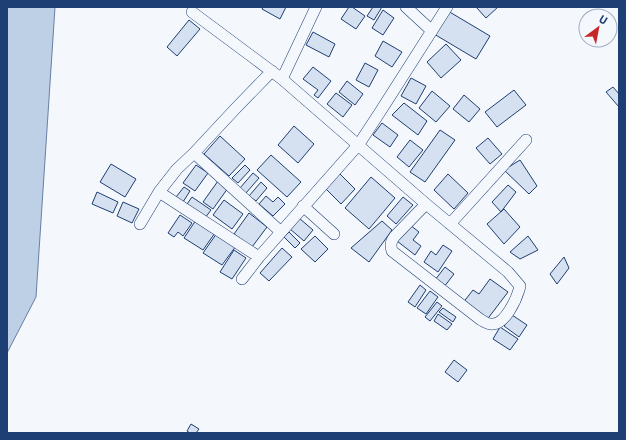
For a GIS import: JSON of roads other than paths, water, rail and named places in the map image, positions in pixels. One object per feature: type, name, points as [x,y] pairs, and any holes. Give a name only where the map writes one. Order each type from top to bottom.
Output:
[{"type":"street","points":[[282,79],[316,7]]},
{"type":"street","points":[[406,7],[432,31]]},
{"type":"street","points":[[242,279],[303,206],[359,144],[446,7]]},
{"type":"street","points":[[192,12],[282,79],[359,144],[426,204],[508,272],[520,286],[507,315],[495,325],[488,324],[481,320],[392,251],[391,242],[395,236],[426,204]]},
{"type":"street","points":[[140,224],[159,192],[177,169],[272,71]]},
{"type":"street","points":[[450,224],[526,140]]},
{"type":"street","points":[[194,153],[282,232]]},
{"type":"street","points":[[159,192],[259,257]]},
{"type":"street","points":[[303,206],[334,234]]},
{"type":"water","points":[[7,7],[55,7],[36,297],[7,353]]}]
